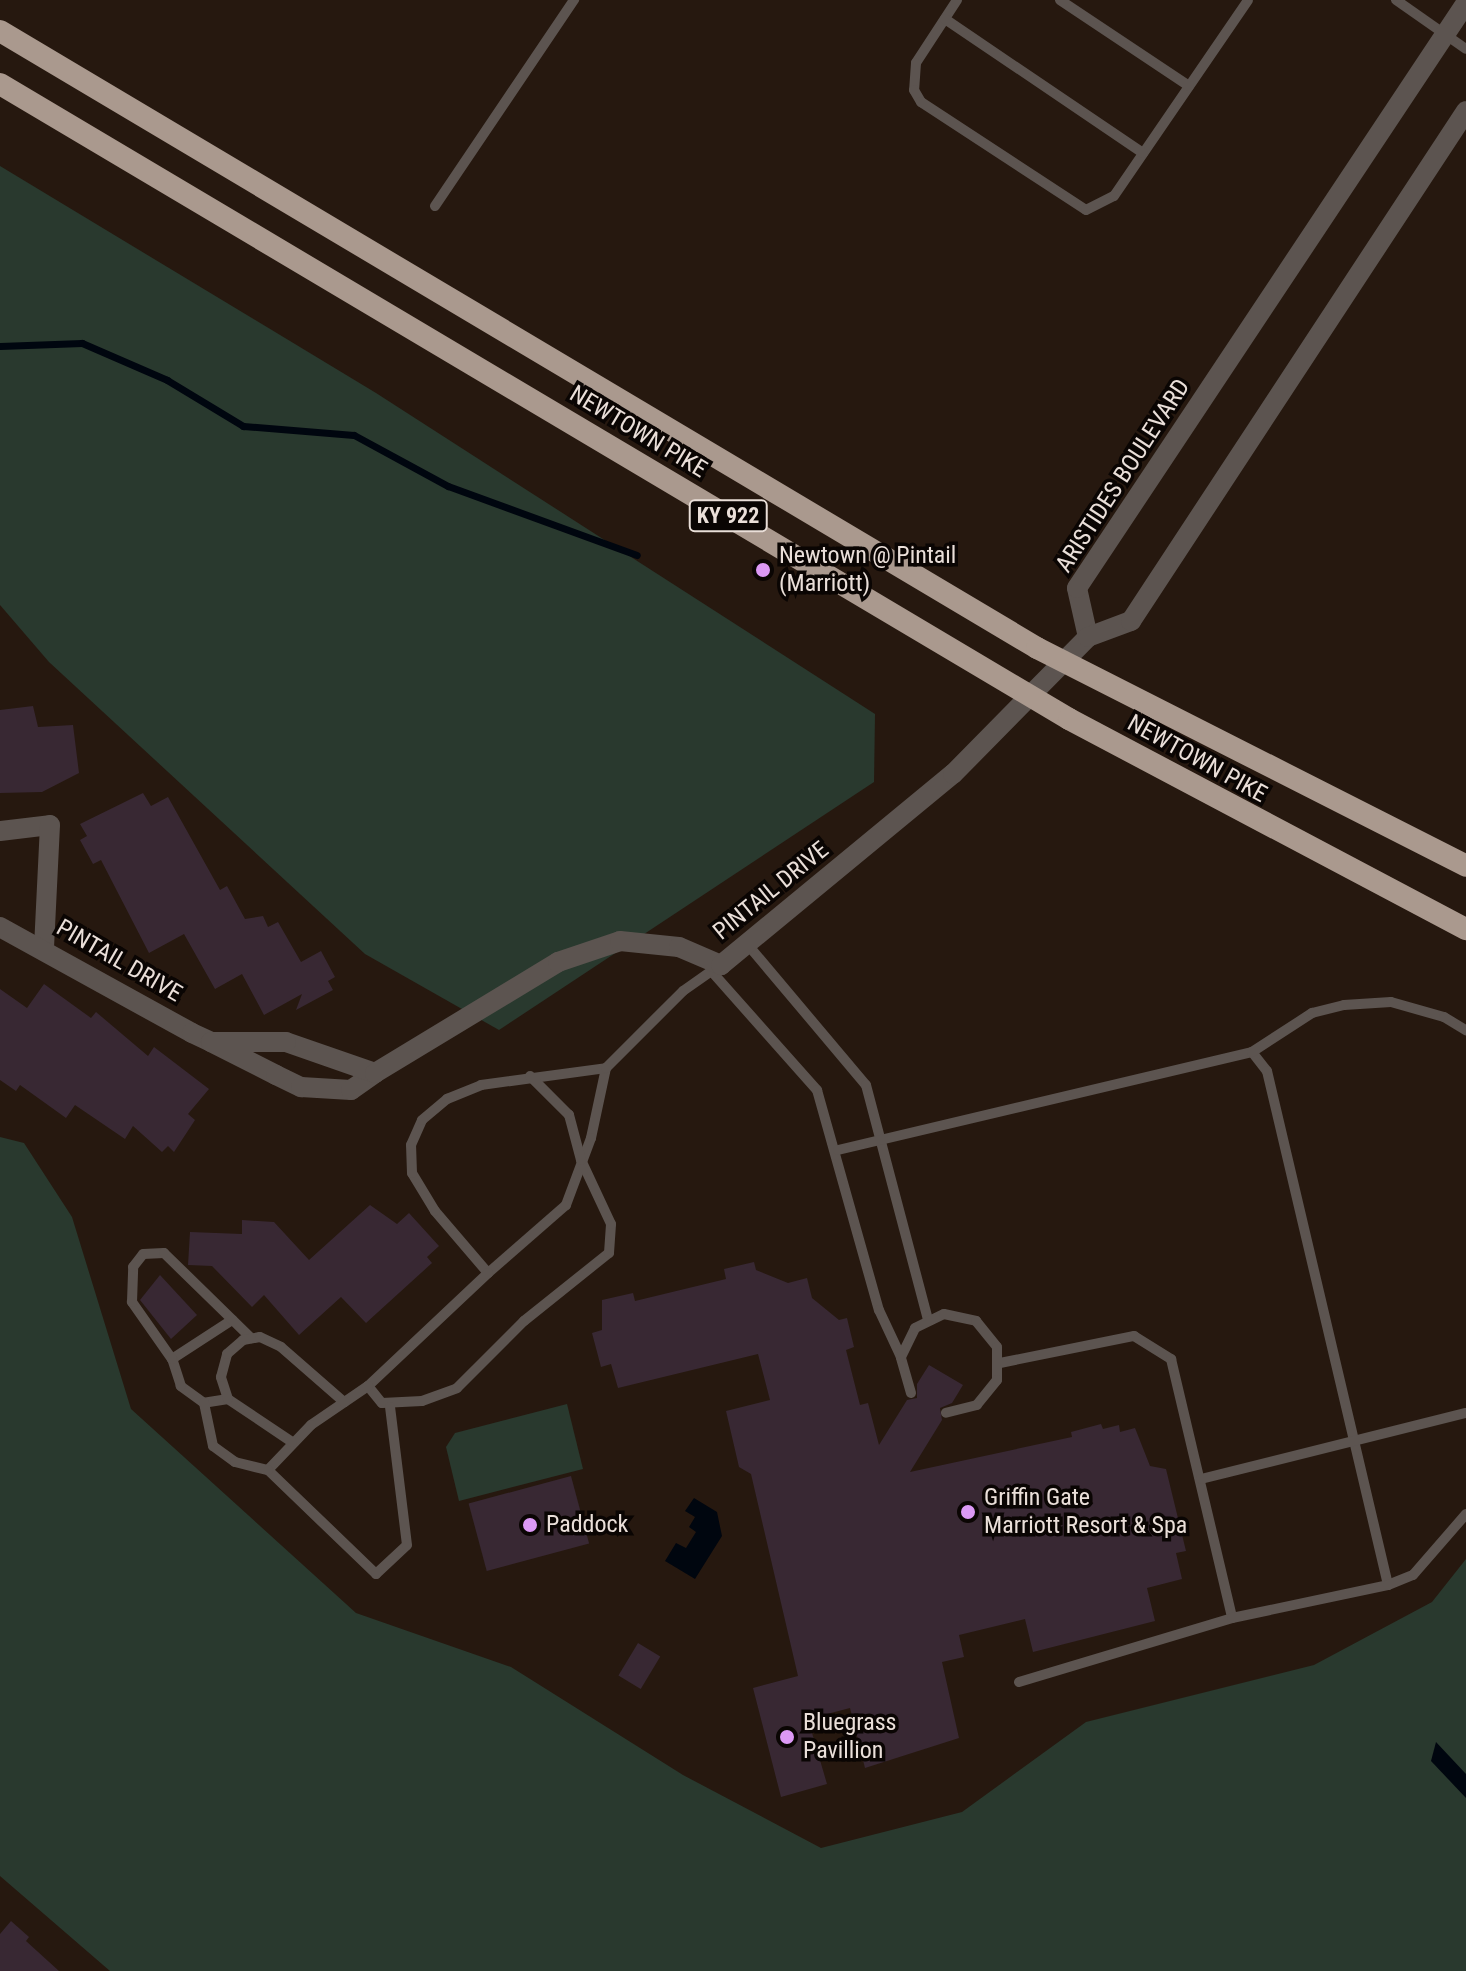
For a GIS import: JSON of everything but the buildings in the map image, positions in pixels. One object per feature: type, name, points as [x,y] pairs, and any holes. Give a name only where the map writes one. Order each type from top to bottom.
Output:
[{"type":"highway","name":"NEWTOWN PIKE","points":[[0,31],[1065,663],[1466,866]]},
{"type":"highway","name":"NEWTOWN PIKE","points":[[0,84],[1033,697],[1466,929]]},
{"type":"street","name":"ARISTIDES BOULEVARD","points":[[1088,637],[1077,588],[1466,3]]},
{"type":"street","points":[[1088,637],[1131,621],[1466,111]]},
{"type":"street","name":"PINTAIL DRIVE","points":[[0,927],[44,947],[211,1042],[301,1087],[331,1093],[351,1090],[558,962],[620,941],[679,947],[717,969],[953,774],[1033,697],[1088,637]]},
{"type":"street","points":[[0,831],[50,825],[44,947]]},
{"type":"street","name":"PINTAIL DRIVE","points":[[211,1042],[286,1042],[375,1073]]},
{"type":"lane","points":[[435,206],[574,0]]},
{"type":"lane","points":[[957,0],[916,63],[914,90],[921,102],[1086,210],[1114,196],[1248,0]]},
{"type":"lane","points":[[1060,0],[1189,86]]},
{"type":"lane","points":[[1396,0],[1466,49]]},
{"type":"lane","points":[[945,19],[1143,153]]},
{"type":"lane","points":[[748,945],[866,1085],[928,1319]]},
{"type":"lane","points":[[268,1470],[292,1442],[368,1386],[488,1273],[566,1205],[606,1068],[683,991],[717,969],[817,1090],[838,1150],[879,1310],[901,1357],[911,1393]]},
{"type":"lane","points":[[838,1150],[1252,1052],[1312,1013],[1344,1005],[1391,1002],[1466,1030]]},
{"type":"lane","points":[[1252,1052],[1267,1071],[1388,1585]]},
{"type":"lane","points":[[488,1273],[412,1173],[411,1145],[422,1120],[447,1099],[530,1076],[606,1068]]},
{"type":"lane","points":[[390,1407],[457,1388],[524,1321],[609,1253],[611,1224],[581,1160],[569,1115],[530,1076]]},
{"type":"lane","points":[[344,1402],[281,1347],[251,1338],[164,1253],[143,1254],[133,1267],[132,1302],[172,1359],[181,1386],[204,1403],[213,1446],[235,1462],[268,1470],[376,1574],[407,1545],[390,1407],[368,1386]]},
{"type":"lane","points":[[901,1357],[915,1328],[928,1319],[960,1315],[976,1321],[988,1332],[1000,1363],[989,1394],[977,1405],[946,1413]]},
{"type":"lane","points":[[172,1359],[232,1320]]},
{"type":"lane","points":[[1000,1363],[1134,1336],[1150,1341],[1171,1359],[1232,1618]]},
{"type":"lane","points":[[251,1338],[227,1354],[221,1377],[228,1399],[292,1442]]},
{"type":"lane","points":[[204,1403],[228,1399]]},
{"type":"lane","points":[[1201,1479],[1355,1444],[1466,1413]]},
{"type":"lane","points":[[1019,1682],[1232,1618],[1388,1585],[1413,1575],[1466,1514]]},
{"type":"green space","points":[[0,166],[376,393],[875,714],[874,782],[499,1030],[365,954],[49,662],[0,605]]},
{"type":"green space","points":[[0,1137],[24,1143],[72,1217],[131,1409],[356,1613],[511,1667],[683,1775],[821,1848],[962,1812],[1086,1722],[1314,1665],[1432,1602],[1466,1559],[1466,1971],[110,1971],[0,1876]]},
{"type":"green space","points":[[567,1404],[583,1469],[459,1501],[446,1447],[455,1433]]},
{"type":"shaded area","points":[[694,1498],[717,1512],[722,1536],[695,1579],[665,1561],[676,1543],[686,1548],[696,1532],[689,1527],[695,1517],[685,1511]]},
{"type":"shaded area","points":[[1436,1742],[1466,1774],[1466,1798],[1431,1761]]},
{"type":"waterway","points":[[0,346],[82,343],[167,380],[243,426],[354,435],[448,486],[637,555]]},
{"type":"place","name":"Newtown @ Pintail (Marriott)","points":[[763,570]]},
{"type":"place","name":"Griffin Gate Marriott Resort & Spa","points":[[968,1512]]},
{"type":"place","name":"Paddock","points":[[530,1525]]},
{"type":"place","name":"Bluegrass Pavillion","points":[[787,1737]]}]
